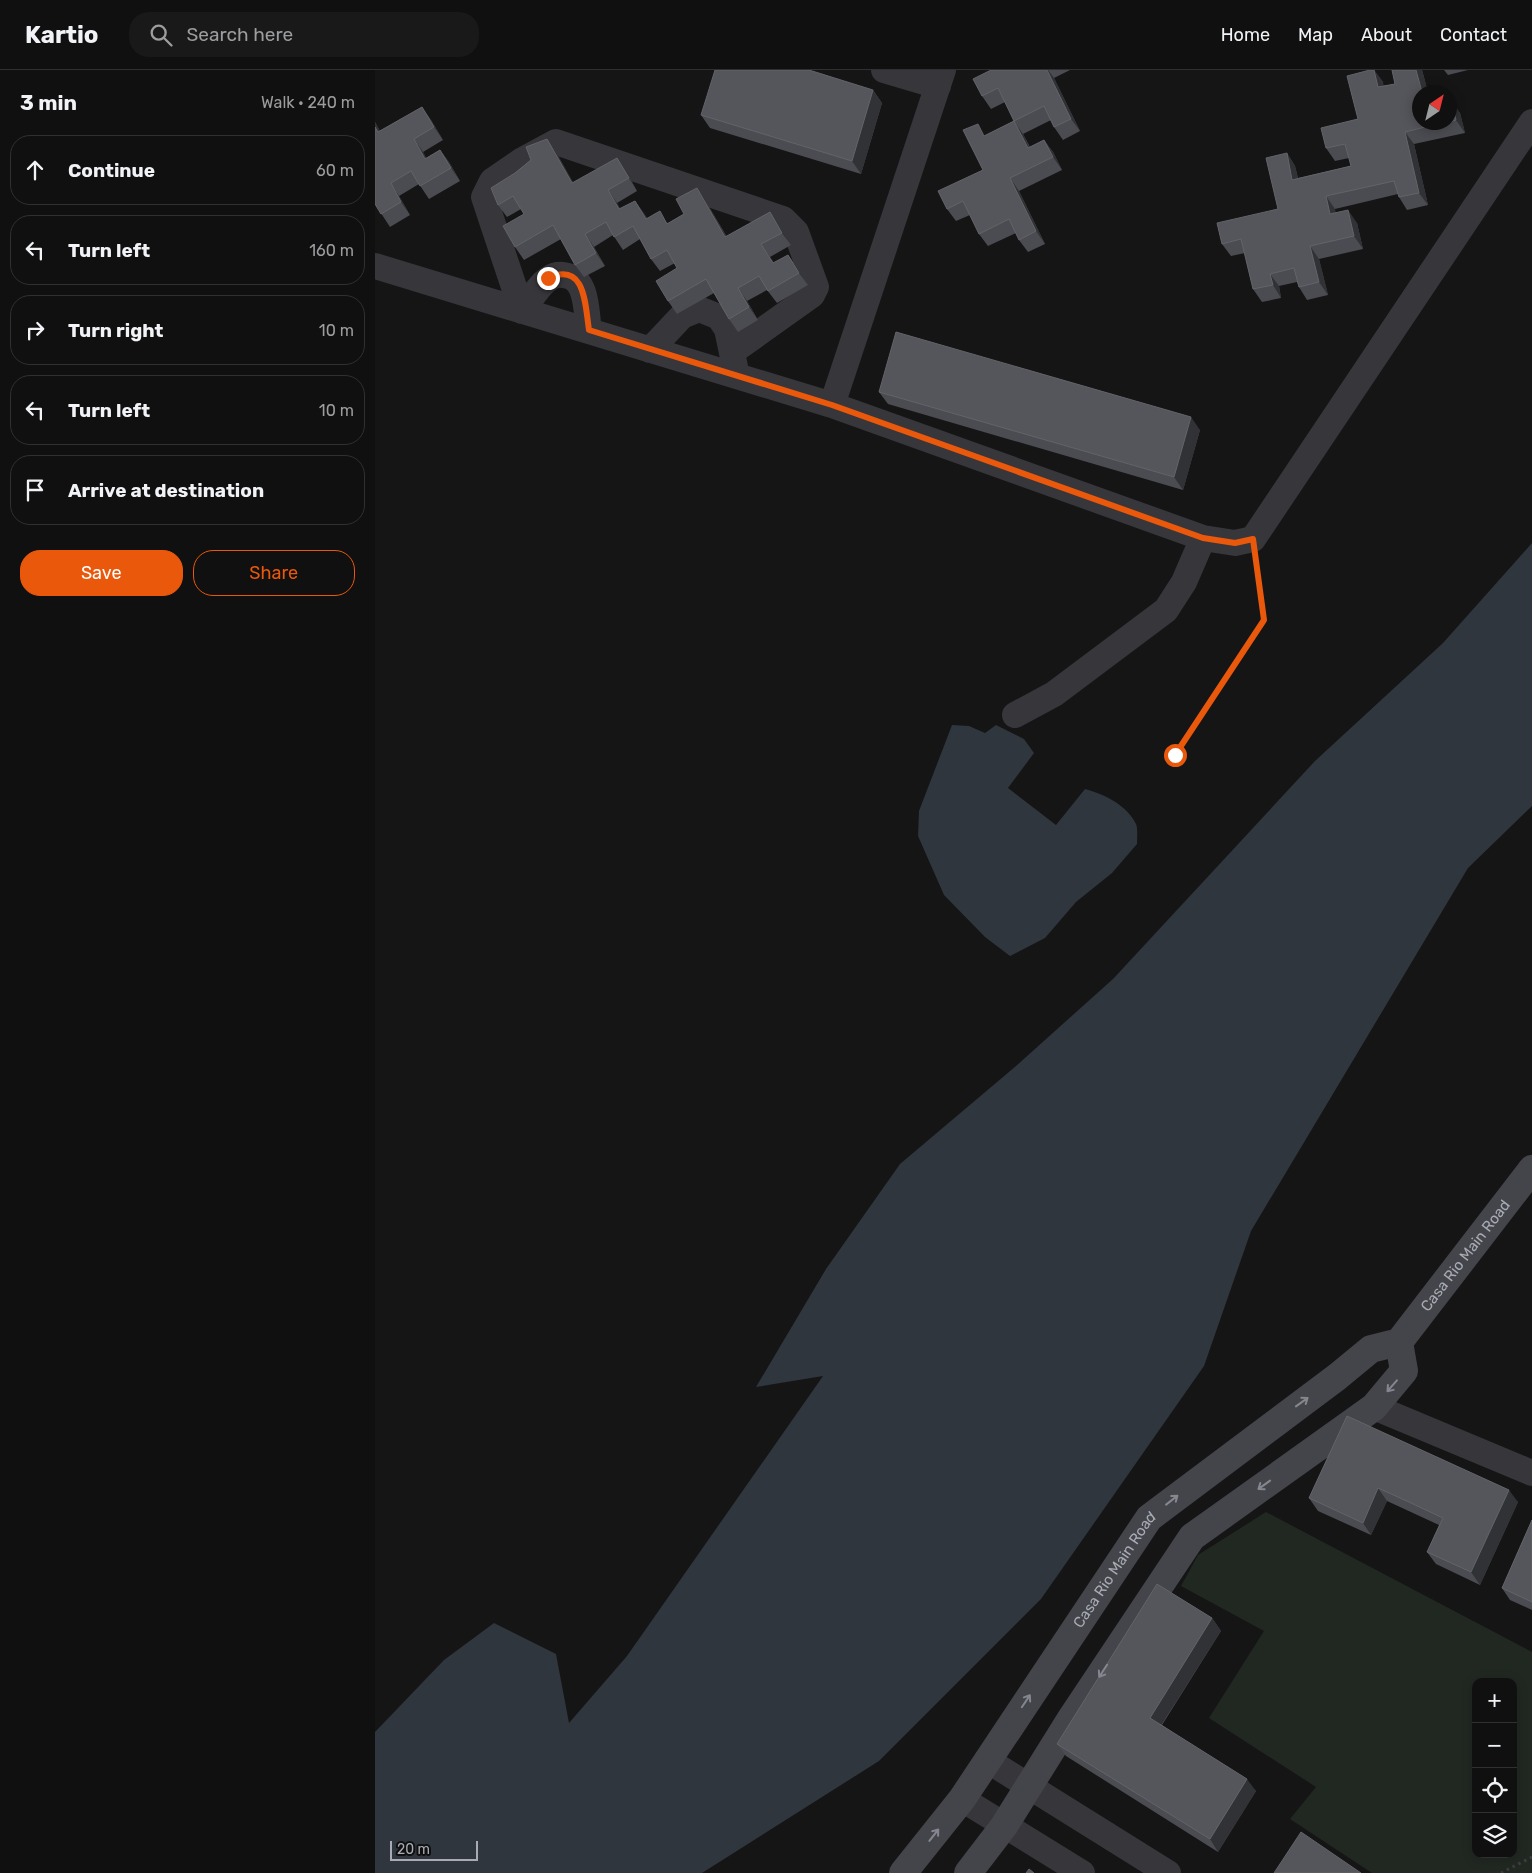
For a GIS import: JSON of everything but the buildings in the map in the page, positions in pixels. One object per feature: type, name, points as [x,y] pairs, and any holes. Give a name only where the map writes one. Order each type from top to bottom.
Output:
[{"type":"street","points":[[832,405],[941,78],[885,70]]},
{"type":"street","points":[[375,266],[650,350],[735,364],[832,405],[1203,538],[1235,543],[1253,539],[1532,122]]},
{"type":"street","points":[[522,311],[484,197],[492,181],[521,161],[556,142],[783,219],[797,232],[816,287],[813,295],[735,364]]},
{"type":"street","points":[[522,311],[548,278],[559,274],[571,276],[579,282],[583,293],[589,330]]},
{"type":"street","points":[[650,350],[682,316],[699,309],[719,317],[727,329],[735,364]]},
{"type":"street","points":[[1015,716],[1054,694],[1166,610],[1184,582],[1203,538]]},
{"type":"street","name":"Casa Rio Main Road","points":[[903,1873],[962,1800],[1149,1518],[1337,1377],[1371,1348],[1399,1342],[1532,1169]]},
{"type":"street","points":[[968,1873],[1004,1826],[1192,1537],[1373,1407],[1404,1371],[1399,1342]]},
{"type":"street","points":[[1373,1407],[1532,1473]]},
{"type":"street","points":[[987,1760],[1168,1873]]},
{"type":"street","points":[[962,1800],[1081,1873]]},
{"type":"path","points":[[1175,755],[1264,620],[1253,539]]},
{"type":"path","points":[[1501,1873],[1532,1857]]},
{"type":"shaded area","points":[[1532,543],[1532,806],[1468,868],[1251,1231],[1204,1366],[1041,1599],[879,1761],[702,1873],[375,1873],[375,1732],[444,1660],[494,1623],[556,1654],[569,1723],[627,1656],[823,1376],[756,1387],[826,1269],[900,1164],[1016,1066],[1113,979],[1315,761],[1443,643]]},
{"type":"shaded area","points":[[952,725],[969,726],[985,733],[996,725],[1024,739],[1034,753],[1008,788],[1056,825],[1085,789],[1114,801],[1127,811],[1137,826],[1137,844],[1112,873],[1076,902],[1045,938],[1010,956],[985,937],[944,895],[918,836],[919,811]]},
{"type":"shaded area","points":[[1266,1512],[1532,1652],[1532,1873],[1372,1873],[1290,1819],[1316,1787],[1209,1718],[1264,1631],[1181,1586],[1198,1555]]},
{"type":"route","points":[[548,278],[559,274],[571,276],[579,282],[583,293],[589,330],[832,405],[1203,538],[1235,543],[1253,539],[1264,620],[1175,755]]}]
